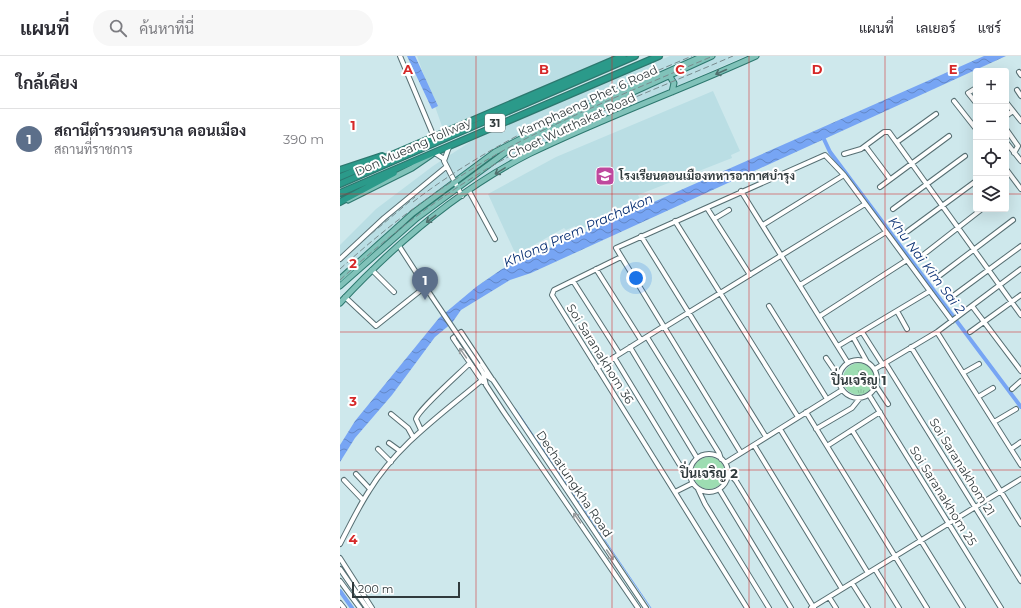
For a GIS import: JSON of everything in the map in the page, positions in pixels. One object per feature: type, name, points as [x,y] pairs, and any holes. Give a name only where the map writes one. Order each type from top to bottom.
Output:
[{"type":"highway","name":"31","points":[[340,177],[623,56]]},
{"type":"highway","name":"Don Mueang Tollway","points":[[340,184],[635,56]]},
{"type":"highway","name":"Don Mueang Tollway","points":[[340,192],[650,56]]},
{"type":"highway","name":"31","points":[[340,192],[420,160],[659,56]]},
{"type":"highway","points":[[340,170],[406,149]]},
{"type":"highway","points":[[340,203],[420,160]]},
{"type":"main road","name":"Kamphaeng Phet 6 Road","points":[[340,279],[414,213],[489,156],[516,140],[703,56]]},
{"type":"main road","name":"Kamphaeng Phet 6 Road","points":[[340,286],[384,246],[457,187],[513,147],[712,56]]},
{"type":"main road","name":"Choet Wutthakat Road","points":[[340,303],[372,270],[399,246],[462,196],[529,155],[592,125],[756,56]]},
{"type":"main road","points":[[669,75],[674,82],[672,92]]},
{"type":"main road","name":"31","points":[[340,203],[412,168],[433,154]]},
{"type":"street","points":[[400,56],[434,137]]},
{"type":"street","points":[[973,90],[968,93],[973,99]]},
{"type":"street","points":[[1017,90],[1021,96]]},
{"type":"street","points":[[954,101],[973,125]]},
{"type":"street","points":[[1008,104],[1021,120]]},
{"type":"street","points":[[1009,113],[1013,110]]},
{"type":"street","points":[[897,142],[936,114]]},
{"type":"street","points":[[844,154],[856,152],[866,146],[885,130],[889,132],[1021,315]]},
{"type":"street","points":[[1009,133],[1018,146],[1014,153]]},
{"type":"street","points":[[880,187],[949,136]]},
{"type":"street","points":[[866,146],[890,179]]},
{"type":"street","points":[[1009,146],[1021,161]]},
{"type":"street","points":[[340,259],[445,163],[449,147]]},
{"type":"street","points":[[433,154],[445,163],[462,196]]},
{"type":"street","points":[[741,453],[616,248],[707,208],[741,191],[825,155],[844,175],[930,291],[954,320]]},
{"type":"street","points":[[893,209],[928,185],[965,156]]},
{"type":"street","points":[[1009,173],[1021,189]]},
{"type":"street","points":[[763,225],[844,175]]},
{"type":"street","points":[[1016,182],[1021,180]]},
{"type":"street","points":[[908,231],[973,183]]},
{"type":"street","points":[[469,191],[495,239]]},
{"type":"street","points":[[741,191],[848,363]]},
{"type":"street","points":[[597,368],[619,353],[689,313],[866,204]]},
{"type":"street","points":[[707,208],[750,275]]},
{"type":"street","points":[[714,219],[729,210]]},
{"type":"street","points":[[923,255],[978,212]]},
{"type":"street","points":[[939,276],[1013,220]]},
{"type":"street","points":[[675,221],[798,417]]},
{"type":"street","points":[[800,285],[886,232]]},
{"type":"street","points":[[641,236],[766,437]]},
{"type":"street","name":"Dechatungkha Road","points":[[399,246],[478,365],[483,373],[486,385],[638,608]]},
{"type":"street","points":[[954,296],[1021,246]]},
{"type":"street","name":"Soi Saranakhom 36","points":[[621,257],[554,290],[552,295],[747,608]]},
{"type":"street","points":[[820,316],[907,260]]},
{"type":"street","points":[[596,269],[641,340]]},
{"type":"street","points":[[875,369],[937,332],[1021,269]]},
{"type":"street","points":[[372,270],[394,292]]},
{"type":"street","points":[[573,281],[619,353]]},
{"type":"street","points":[[345,298],[376,326],[425,287]]},
{"type":"street","points":[[838,346],[930,291]]},
{"type":"street","points":[[970,332],[1021,295]]},
{"type":"street","points":[[769,306],[827,399]]},
{"type":"street","points":[[972,306],[1021,371]]},
{"type":"street","points":[[897,311],[907,329]]},
{"type":"street","points":[[486,385],[453,338],[461,332],[493,380]]},
{"type":"street","name":"Soi Saranakhom 21","points":[[862,332],[975,506],[1021,581]]},
{"type":"street","points":[[937,332],[1021,465]]},
{"type":"street","points":[[647,337],[719,453],[721,459]]},
{"type":"street","points":[[826,358],[839,377],[842,390],[850,396],[860,398],[869,395],[876,386],[877,375],[875,369],[868,362],[852,338]]},
{"type":"street","points":[[630,347],[697,458]]},
{"type":"street","points":[[911,347],[1021,524]]},
{"type":"street","points":[[614,357],[682,467],[690,476],[705,504],[769,608]]},
{"type":"street","points":[[839,377],[844,366],[848,363],[854,360],[868,362]]},
{"type":"street","points":[[421,430],[416,419],[420,411],[470,363]]},
{"type":"street","points":[[963,373],[979,364]]},
{"type":"street","name":"Dechatungkha Road","points":[[483,373],[493,380],[646,608]]},
{"type":"street","points":[[340,544],[363,500],[391,462],[421,430],[482,380]]},
{"type":"street","points":[[1012,389],[1021,382]]},
{"type":"street","points":[[876,386],[888,404]]},
{"type":"street","points":[[978,397],[993,388]]},
{"type":"street","points":[[725,463],[842,390]]},
{"type":"street","name":"Soi Saranakhom 25","points":[[869,395],[1001,608]]},
{"type":"street","points":[[816,429],[852,408],[859,402],[860,398]]},
{"type":"street","points":[[994,422],[1016,409]]},
{"type":"street","points":[[806,412],[926,608]]},
{"type":"street","points":[[827,446],[880,412]]},
{"type":"street","points":[[391,414],[408,428],[414,438]]},
{"type":"street","points":[[780,429],[868,573]]},
{"type":"street","points":[[852,430],[964,608]]},
{"type":"street","points":[[1011,449],[1021,442]]},
{"type":"street","points":[[389,443],[400,452]]},
{"type":"street","points":[[754,445],[842,589]]},
{"type":"street","points":[[378,449],[391,462]]},
{"type":"street","points":[[690,476],[691,466],[697,458],[709,454],[721,459],[725,463],[728,472],[736,481],[813,608],[852,582],[1021,479]]},
{"type":"street","points":[[698,489],[709,492],[719,489],[726,482],[728,472]]},
{"type":"street","points":[[356,474],[370,489]]},
{"type":"street","points":[[344,480],[363,500]]},
{"type":"street","points":[[675,492],[693,483]]},
{"type":"street","points":[[719,489],[791,608]]},
{"type":"street","points":[[340,558],[372,608]]},
{"type":"street","points":[[340,569],[367,608]]},
{"type":"street","points":[[875,569],[899,608]]},
{"type":"street","points":[[617,577],[622,573]]},
{"type":"street","points":[[340,581],[360,608]]},
{"type":"street","points":[[852,582],[868,608]]},
{"type":"street","points":[[829,597],[836,608]]},
{"type":"street","points":[[340,603],[344,608]]},
{"type":"shaded area","points":[[417,56],[614,56],[443,129]]},
{"type":"shaded area","points":[[670,56],[746,56],[585,126],[462,187],[340,284],[340,245],[376,209],[433,166],[473,140]]},
{"type":"shaded area","name":"โรงเรียนดอนเมืองทหารอากาศบำรุง","points":[[713,91],[740,151],[731,155],[732,158],[638,195],[640,199],[616,209],[578,231],[575,226],[566,230],[564,228],[516,255],[488,194],[556,157]]},
{"type":"green space","points":[[859,363],[868,366],[872,370],[875,379],[872,388],[868,392],[859,395],[850,392],[846,388],[843,379],[846,370],[850,366]]},
{"type":"green space","points":[[712,457],[718,459],[723,464],[725,473],[723,482],[718,487],[706,489],[700,487],[695,482],[693,470],[695,464],[700,459]]},
{"type":"water","points":[[407,56],[415,56],[438,106],[432,109]]},
{"type":"water","points":[[984,56],[1006,56],[980,68],[973,68],[973,71],[531,273],[510,280],[461,310],[452,323],[435,337],[392,395],[355,438],[340,462],[340,445],[355,421],[439,318],[476,287],[502,269]]},
{"type":"waterway","name":"Khu Nai Kim Sai 2","points":[[822,135],[830,152],[1021,407]]},
{"type":"waterway","points":[[515,408],[651,608]]},
{"type":"waterway","points":[[340,591],[352,608]]},
{"type":"railway","points":[[413,202],[445,179],[479,158],[547,120],[692,56]]},
{"type":"railway","points":[[340,269],[407,213],[480,164],[531,136],[576,115],[713,56]]},
{"type":"railway","points":[[340,280],[410,221],[447,194],[485,170],[515,153],[576,123],[733,56]]},
{"type":"railway","points":[[371,234],[415,197]]},
{"type":"place","name":"โรงเรียนดอนเมืองทหารอากาศบำรุง","points":[[605,176]]},
{"type":"place","name":"สถานีตำรวจนครบาล ดอนเมือง","points":[[425,300]]},
{"type":"district","name":"ปิ่นเจริญ 1","points":[[859,380]]},
{"type":"district","name":"ปิ่นเจริญ 2","points":[[709,473]]},
{"type":"water label","name":"Khlong Prem Prachakon","points":[[578,230]]}]
